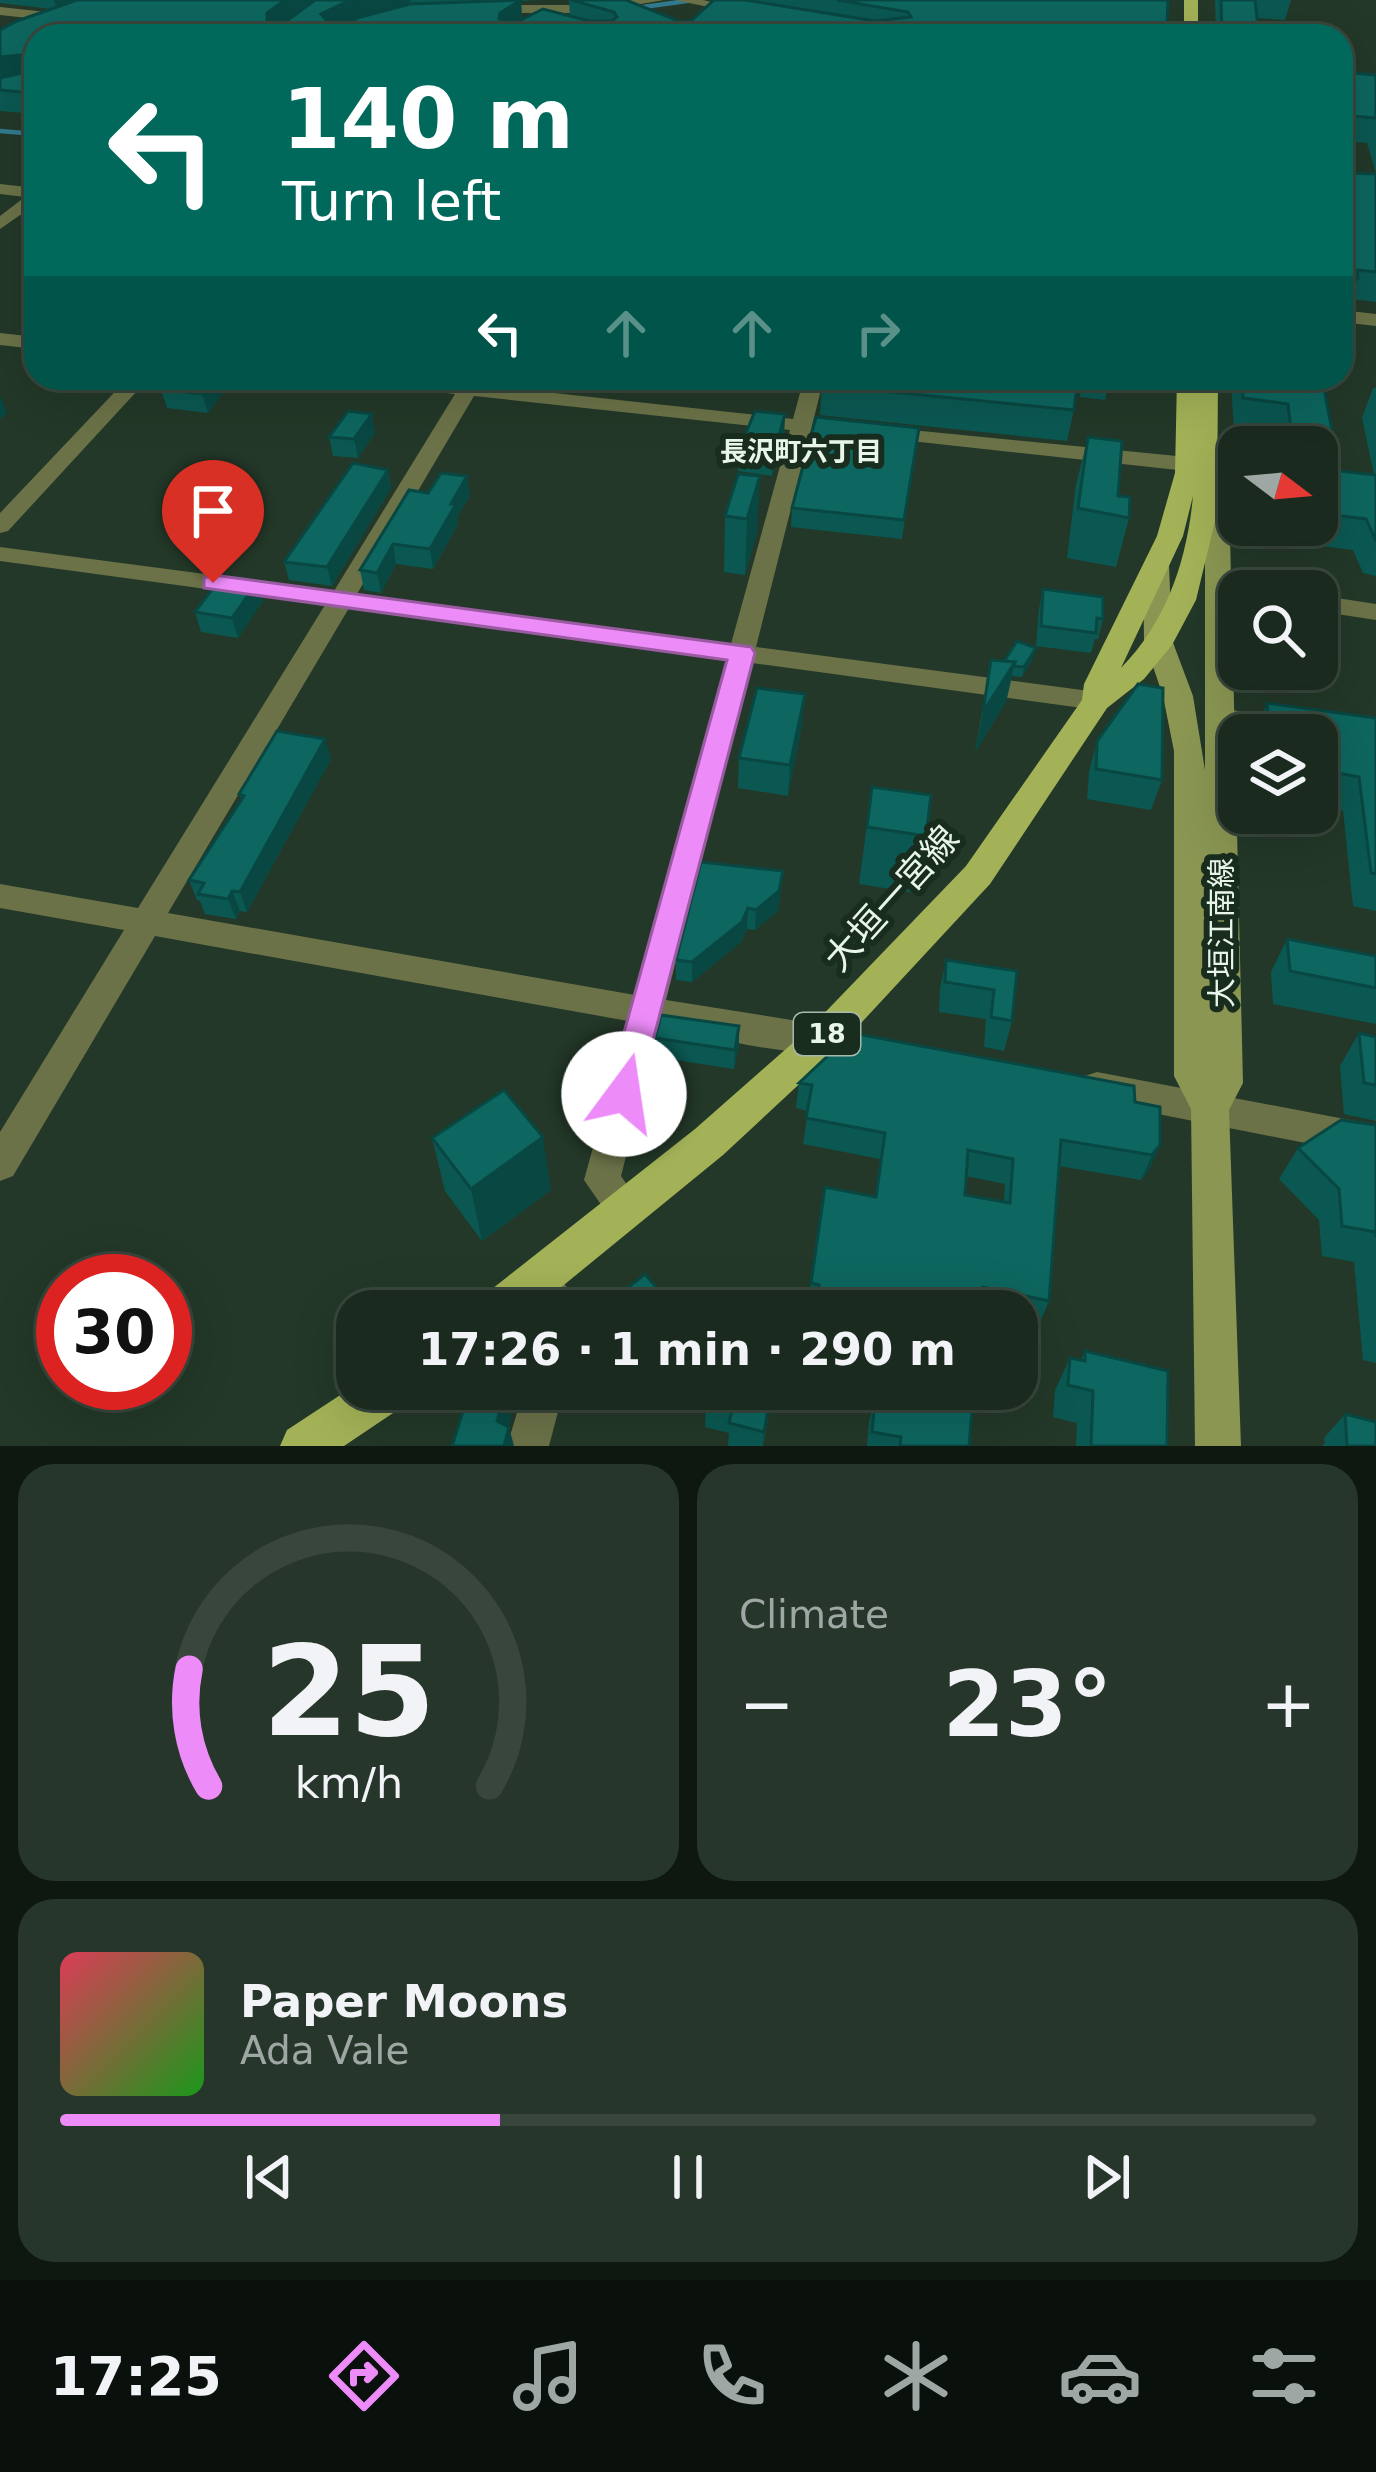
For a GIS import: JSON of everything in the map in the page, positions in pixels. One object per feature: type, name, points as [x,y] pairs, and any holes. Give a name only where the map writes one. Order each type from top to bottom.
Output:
[{"type":"main road","name":"大垣一宮線","points":[[1097,701],[1099,684],[1170,536],[1212,468],[1191,390]]},
{"type":"main road","name":"大垣一宮線","points":[[526,1290],[626,1210],[824,1038],[978,875],[1097,701],[1115,690],[1181,613],[1197,561],[1204,489],[1212,468],[1208,390]]},
{"type":"main road","name":"大垣江南線","points":[[1212,468],[1226,570]]},
{"type":"main road","name":"大垣江南線","points":[[1156,565],[1158,640],[1178,696],[1189,751],[1193,1076],[1210,1108],[1218,1446]]},
{"type":"main road","name":"大垣江南線","points":[[1210,1108],[1224,1083],[1221,834]]},
{"type":"main road","points":[[303,1446],[357,1410]]},
{"type":"street","points":[[460,10],[541,17],[658,0]]},
{"type":"street","points":[[685,1],[709,12],[755,13]]},
{"type":"street","points":[[0,11],[63,14],[39,24]]},
{"type":"street","points":[[396,24],[411,14]]},
{"type":"street","points":[[541,17],[562,24]]},
{"type":"street","points":[[19,32],[24,30]]},
{"type":"street","points":[[0,224],[24,204]]},
{"type":"street","points":[[0,526],[128,390]]},
{"type":"street","points":[[0,1164],[468,390]]},
{"type":"street","points":[[519,390],[811,427]]},
{"type":"street","points":[[626,1210],[602,1180],[742,653],[811,427],[813,390]]},
{"type":"street","points":[[859,431],[1212,468]]},
{"type":"street","points":[[0,554],[1097,701]]},
{"type":"street","points":[[1338,606],[1376,612]]},
{"type":"street","points":[[0,896],[874,1046]]},
{"type":"street","points":[[1053,1079],[1376,1142]]},
{"type":"street","points":[[540,1279],[548,1290]]},
{"type":"street","points":[[528,1446],[538,1410]]},
{"type":"building","points":[[77,0],[285,0],[267,13],[267,20],[288,20],[315,0],[358,0],[321,14],[324,24],[24,24],[24,55],[0,57],[0,30]]},
{"type":"building","points":[[521,0],[500,13],[499,19],[519,21],[543,9],[589,21],[612,21],[617,17],[614,12],[571,0],[626,0],[681,22],[692,20],[714,0],[745,0],[875,21],[911,17],[908,12],[837,0],[1168,0],[1167,24],[358,24],[353,19],[410,4]]},
{"type":"building","points":[[1221,0],[1255,0],[1258,24],[1222,24]]},
{"type":"building","points":[[24,73],[24,92],[0,90],[0,78]]},
{"type":"building","points":[[1353,73],[1376,75],[1376,118],[1353,116]]},
{"type":"building","points":[[1353,173],[1376,174],[1376,272],[1357,270],[1358,278],[1353,280]]},
{"type":"building","points":[[872,390],[1076,390],[1074,410]]},
{"type":"building","points":[[1243,390],[1324,390],[1331,426],[1291,426],[1288,404],[1243,398]]},
{"type":"building","points":[[348,411],[372,414],[354,439],[329,437]]},
{"type":"building","points":[[755,411],[785,414],[773,457],[738,452]]},
{"type":"building","points":[[816,417],[919,428],[904,520],[792,508]]},
{"type":"building","points":[[1088,437],[1122,441],[1118,496],[1130,497],[1129,518],[1078,508]]},
{"type":"building","points":[[353,463],[388,470],[327,567],[284,562]]},
{"type":"building","points":[[1338,464],[1339,471],[1376,475],[1376,541],[1366,519],[1338,516]]},
{"type":"building","points":[[441,473],[467,476],[430,549],[393,544],[377,573],[360,570],[409,490],[428,493]]},
{"type":"building","points":[[738,474],[760,476],[747,519],[725,516]]},
{"type":"building","points":[[222,576],[258,581],[232,618],[195,612]]},
{"type":"building","points":[[1043,589],[1103,597],[1103,619],[1097,618],[1096,633],[1041,626]]},
{"type":"building","points":[[1017,641],[1036,648],[1024,667],[1004,661]]},
{"type":"building","points":[[991,660],[1015,662],[983,712]]},
{"type":"building","points":[[1138,684],[1163,688],[1162,780],[1096,769],[1097,741]]},
{"type":"building","points":[[757,688],[805,694],[790,765],[739,758]]},
{"type":"building","points":[[1267,703],[1376,718],[1376,874],[1371,873],[1359,777],[1338,773],[1338,714],[1268,714]]},
{"type":"building","points":[[277,731],[325,739],[240,892],[232,891],[228,899],[198,894],[204,883],[189,880],[244,796],[239,794]]},
{"type":"building","points":[[872,787],[931,795],[926,836],[867,827]]},
{"type":"building","points":[[701,862],[783,871],[779,891],[756,910],[748,908],[742,922],[692,962],[676,960]]},
{"type":"building","points":[[1287,939],[1376,956],[1376,988],[1290,971]]},
{"type":"building","points":[[946,960],[1017,971],[1012,1021],[991,1017],[994,990],[945,982]]},
{"type":"building","points":[[661,1015],[739,1026],[735,1050],[655,1038]]},
{"type":"building","points":[[852,1033],[1134,1086],[1135,1102],[1160,1107],[1160,1145],[1152,1155],[1061,1140],[1049,1301],[1038,1299],[1038,1290],[983,1287],[818,1290],[819,1285],[811,1283],[825,1187],[876,1197],[885,1133],[806,1118],[812,1085],[799,1083]],"holes":[[[968,1150],[1013,1159],[1010,1203],[965,1195]]]},
{"type":"building","points":[[1359,1033],[1376,1037],[1376,1085],[1364,1083]]},
{"type":"building","points":[[645,1080],[658,1082],[651,1112],[633,1124]]},
{"type":"building","points":[[504,1090],[543,1137],[471,1189],[432,1138]]},
{"type":"building","points":[[1341,1120],[1376,1125],[1376,1232],[1342,1226],[1339,1189],[1298,1148]]},
{"type":"building","points":[[645,1274],[658,1290],[625,1290]]},
{"type":"building","points":[[1085,1351],[1168,1371],[1167,1446],[1091,1446],[1093,1391],[1068,1385],[1070,1358],[1085,1361]]},
{"type":"building","points":[[463,1410],[500,1410],[497,1421],[509,1427],[504,1446],[452,1446]]},
{"type":"building","points":[[732,1410],[768,1410],[764,1432],[729,1423]]},
{"type":"building","points":[[874,1410],[972,1410],[969,1446],[900,1446],[901,1437],[872,1432]]},
{"type":"building","points":[[1345,1414],[1376,1422],[1376,1446],[1347,1446]]},
{"type":"waterway","points":[[636,8],[694,0]]},
{"type":"waterway","points":[[0,131],[24,133]]},
{"type":"district","name":"長沢町六丁目","points":[[801,452]]},
{"type":"route","points":[[213,583],[742,653],[624,1094]]}]
